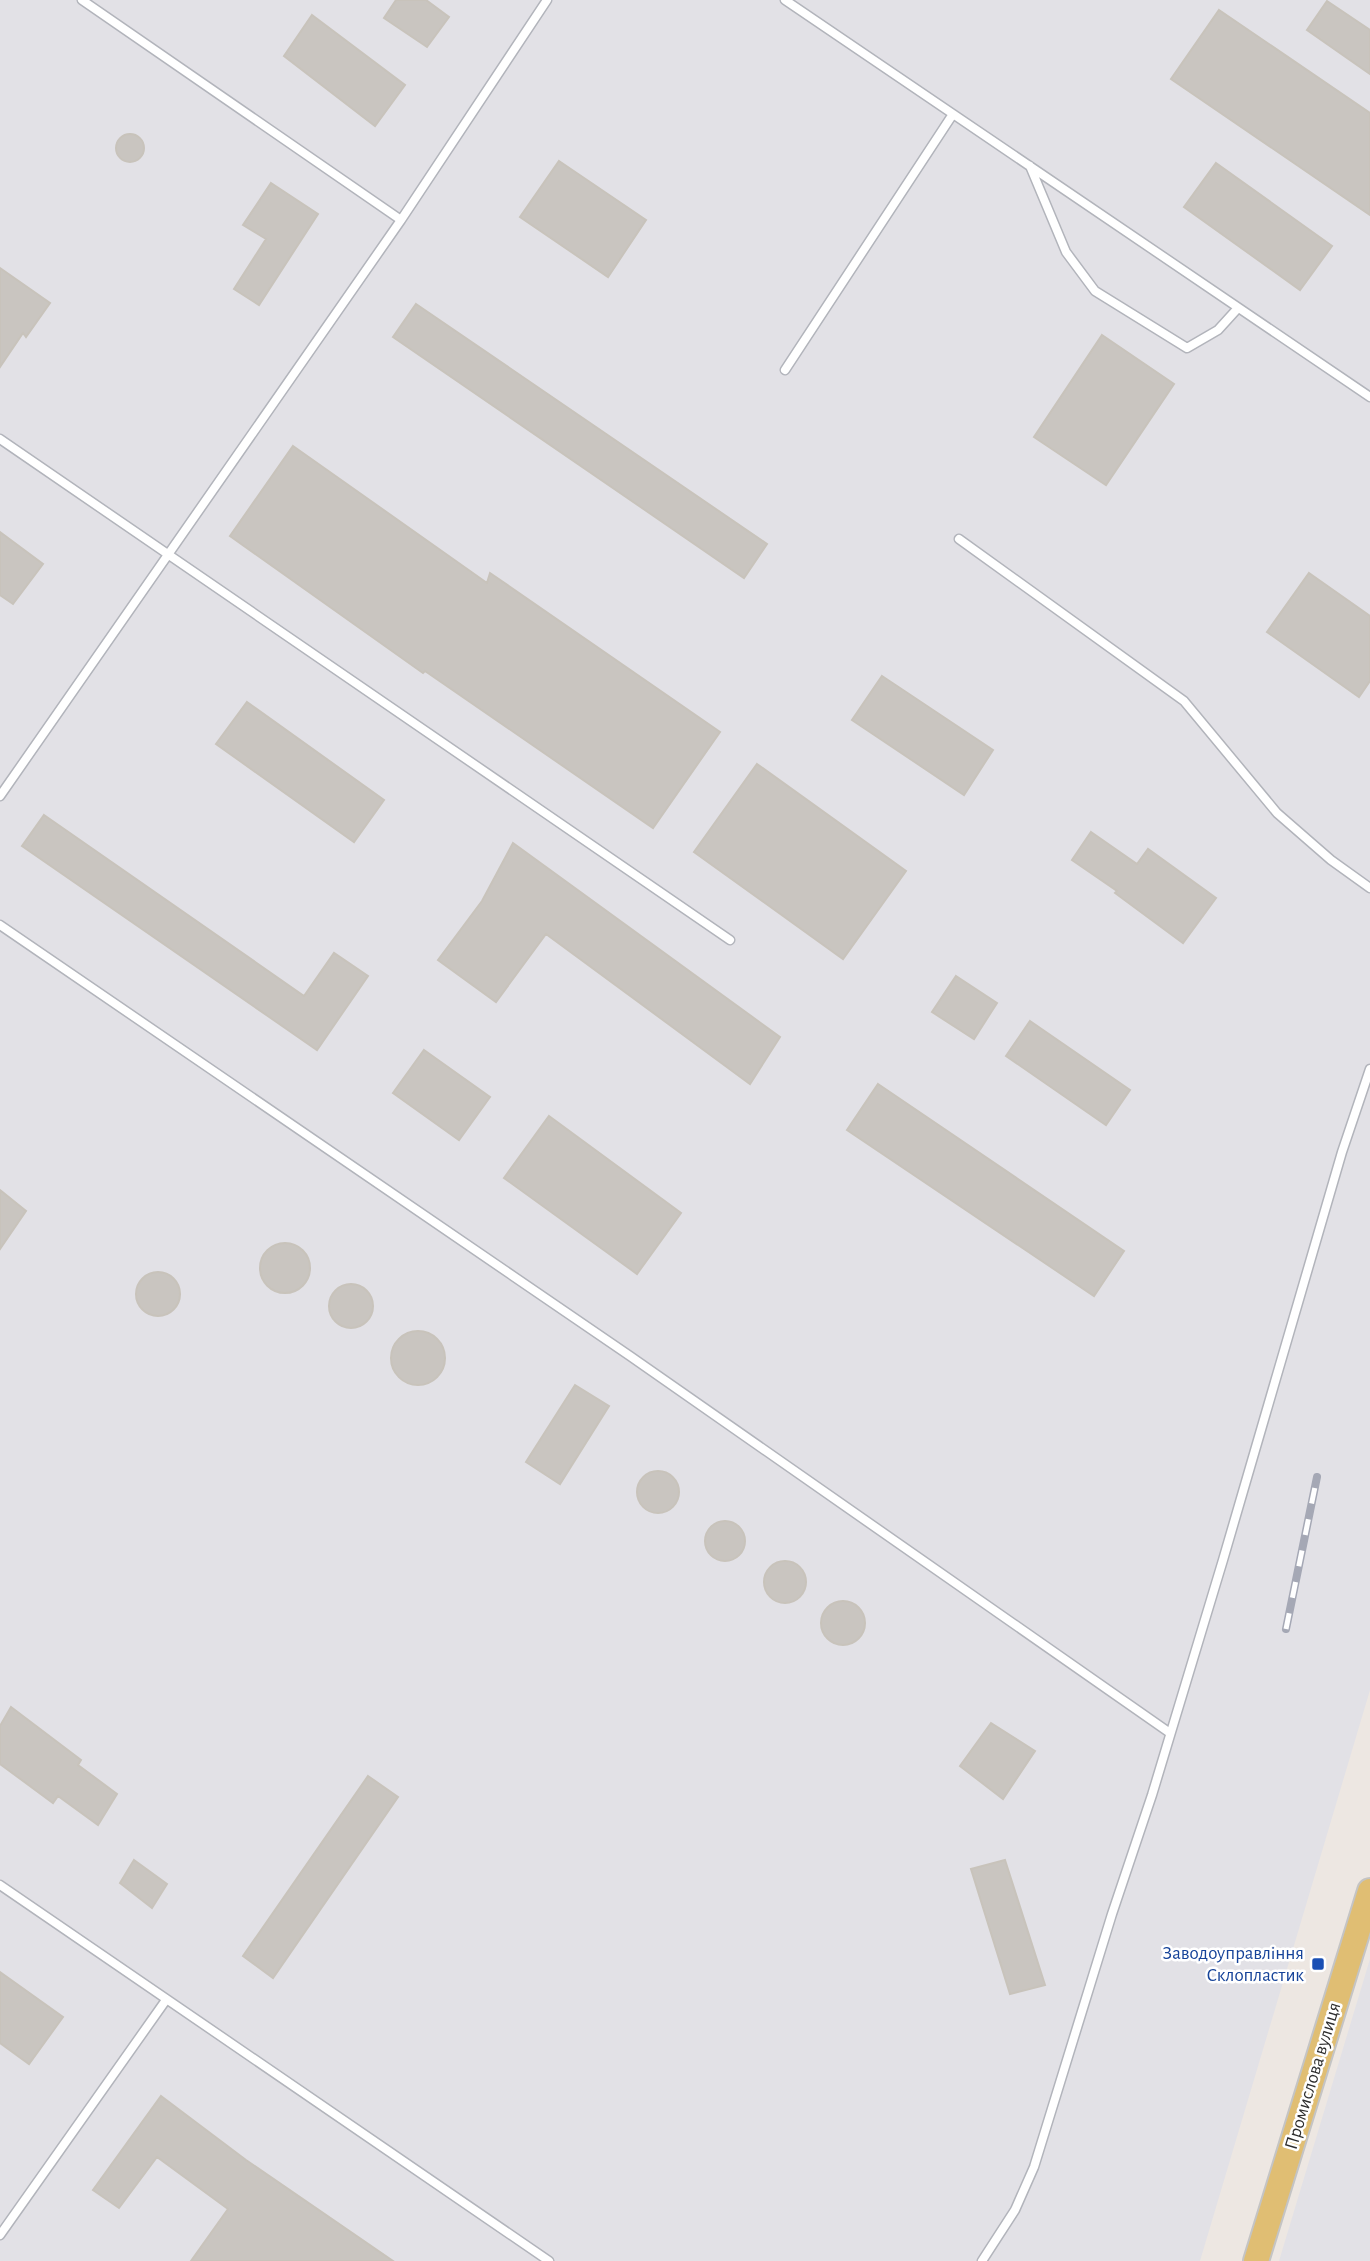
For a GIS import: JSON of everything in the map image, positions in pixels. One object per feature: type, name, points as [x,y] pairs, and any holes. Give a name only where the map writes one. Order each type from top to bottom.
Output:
[{"type":"main road","name":"Промислова вулиця","points":[[1256,2261],[1370,1891]]},
{"type":"lane","points":[[82,0],[401,220]]},
{"type":"lane","points":[[0,796],[401,220],[547,0]]},
{"type":"lane","points":[[785,0],[1370,397]]},
{"type":"lane","points":[[785,370],[953,114]]},
{"type":"lane","points":[[1030,166],[1066,252],[1094,291],[1187,348],[1218,330],[1238,308]]},
{"type":"lane","points":[[0,439],[730,940]]},
{"type":"lane","points":[[959,539],[1184,701],[1277,813],[1331,860],[1370,888]]},
{"type":"lane","points":[[0,925],[630,1356],[1170,1732]]},
{"type":"lane","points":[[982,2261],[1015,2210],[1034,2167],[1223,1559],[1342,1152],[1370,1069]]},
{"type":"lane","points":[[0,1885],[549,2261]]},
{"type":"lane","points":[[0,2235],[166,2000]]},
{"type":"shaded area","points":[[0,0],[1370,0],[1370,1690],[1200,2261],[0,2261]]},
{"type":"shaded area","points":[[1370,1959],[1370,2261],[1279,2261]]},
{"type":"building","points":[[396,0],[426,0],[449,17],[427,47],[384,18]]},
{"type":"building","points":[[1327,1],[1370,30],[1370,74],[1307,30]]},
{"type":"building","points":[[1219,10],[1370,113],[1370,215],[1171,79]]},
{"type":"building","points":[[312,15],[405,85],[375,126],[284,56]]},
{"type":"building","points":[[130,134],[140,138],[144,148],[140,158],[130,162],[120,158],[116,148],[120,138]]},
{"type":"building","points":[[559,161],[646,220],[608,277],[520,217]]},
{"type":"building","points":[[1216,163],[1332,246],[1300,290],[1184,207]]},
{"type":"building","points":[[271,183],[318,214],[259,305],[234,289],[266,239],[243,225]]},
{"type":"building","points":[[0,268],[50,303],[26,337],[23,333],[0,367]]},
{"type":"building","points":[[416,304],[767,544],[744,578],[393,337]]},
{"type":"building","points":[[1102,335],[1174,384],[1106,485],[1034,437]]},
{"type":"building","points":[[293,446],[487,583],[490,573],[720,732],[653,828],[425,671],[423,673],[230,536]]},
{"type":"building","points":[[0,532],[43,564],[13,604],[0,595]]},
{"type":"building","points":[[1309,573],[1370,616],[1370,681],[1359,697],[1267,632]]},
{"type":"building","points":[[882,676],[993,750],[964,795],[852,720]]},
{"type":"building","points":[[247,702],[384,800],[354,842],[216,744]]},
{"type":"building","points":[[757,764],[906,871],[843,959],[694,852]]},
{"type":"building","points":[[44,815],[304,996],[334,953],[368,976],[317,1050],[22,846]]},
{"type":"building","points":[[1091,832],[1137,864],[1148,849],[1216,898],[1183,943],[1115,893],[1117,891],[1072,860]]},
{"type":"building","points":[[513,843],[780,1037],[750,1084],[546,934],[496,1002],[438,960],[482,901]]},
{"type":"building","points":[[956,976],[997,1003],[974,1039],[932,1012]]},
{"type":"building","points":[[1030,1021],[1130,1090],[1106,1125],[1006,1056]]},
{"type":"building","points":[[424,1050],[490,1097],[459,1140],[393,1093]]},
{"type":"building","points":[[878,1084],[1124,1251],[1094,1296],[847,1130]]},
{"type":"building","points":[[549,1116],[681,1213],[637,1274],[504,1178]]},
{"type":"building","points":[[0,1190],[26,1211],[0,1249]]},
{"type":"building","points":[[285,1243],[303,1250],[310,1268],[303,1286],[285,1293],[267,1286],[260,1268],[267,1250]]},
{"type":"building","points":[[158,1272],[173,1279],[180,1294],[173,1309],[158,1316],[143,1309],[136,1294],[143,1279]]},
{"type":"building","points":[[351,1284],[366,1291],[373,1306],[366,1321],[351,1328],[336,1321],[329,1306],[336,1291]]},
{"type":"building","points":[[418,1331],[437,1339],[445,1358],[437,1377],[418,1385],[399,1377],[391,1358],[399,1339]]},
{"type":"building","points":[[575,1385],[609,1406],[560,1484],[526,1462]]},
{"type":"building","points":[[658,1471],[673,1477],[679,1492],[673,1507],[658,1513],[643,1507],[637,1492],[643,1477]]},
{"type":"building","points":[[725,1521],[733,1522],[739,1527],[744,1533],[744,1549],[739,1555],[733,1560],[725,1561],[717,1560],[711,1555],[706,1549],[705,1541],[706,1533],[711,1527],[717,1522]]},
{"type":"building","points":[[785,1561],[800,1567],[806,1582],[800,1597],[785,1603],[770,1597],[764,1582],[770,1567]]},
{"type":"building","points":[[843,1601],[858,1608],[865,1623],[858,1638],[843,1645],[828,1638],[821,1623],[828,1608]]},
{"type":"building","points":[[11,1707],[81,1760],[78,1765],[117,1794],[98,1825],[58,1796],[53,1803],[0,1764],[0,1726]]},
{"type":"building","points":[[991,1723],[1035,1751],[1003,1799],[960,1766]]},
{"type":"building","points":[[368,1776],[398,1797],[273,1978],[243,1956]]},
{"type":"building","points":[[134,1860],[167,1884],[152,1908],[120,1883]]},
{"type":"building","points":[[1005,1860],[1045,1985],[1010,1994],[971,1869]]},
{"type":"building","points":[[0,1972],[63,2017],[29,2064],[0,2043]]},
{"type":"building","points":[[161,2096],[246,2160],[393,2261],[191,2261],[228,2209],[157,2157],[119,2208],[93,2190]]},
{"type":"railway","points":[[1286,1629],[1317,1477]]},
{"type":"place","name":"Заводоуправління Склопластик","points":[[1318,1964]]}]
